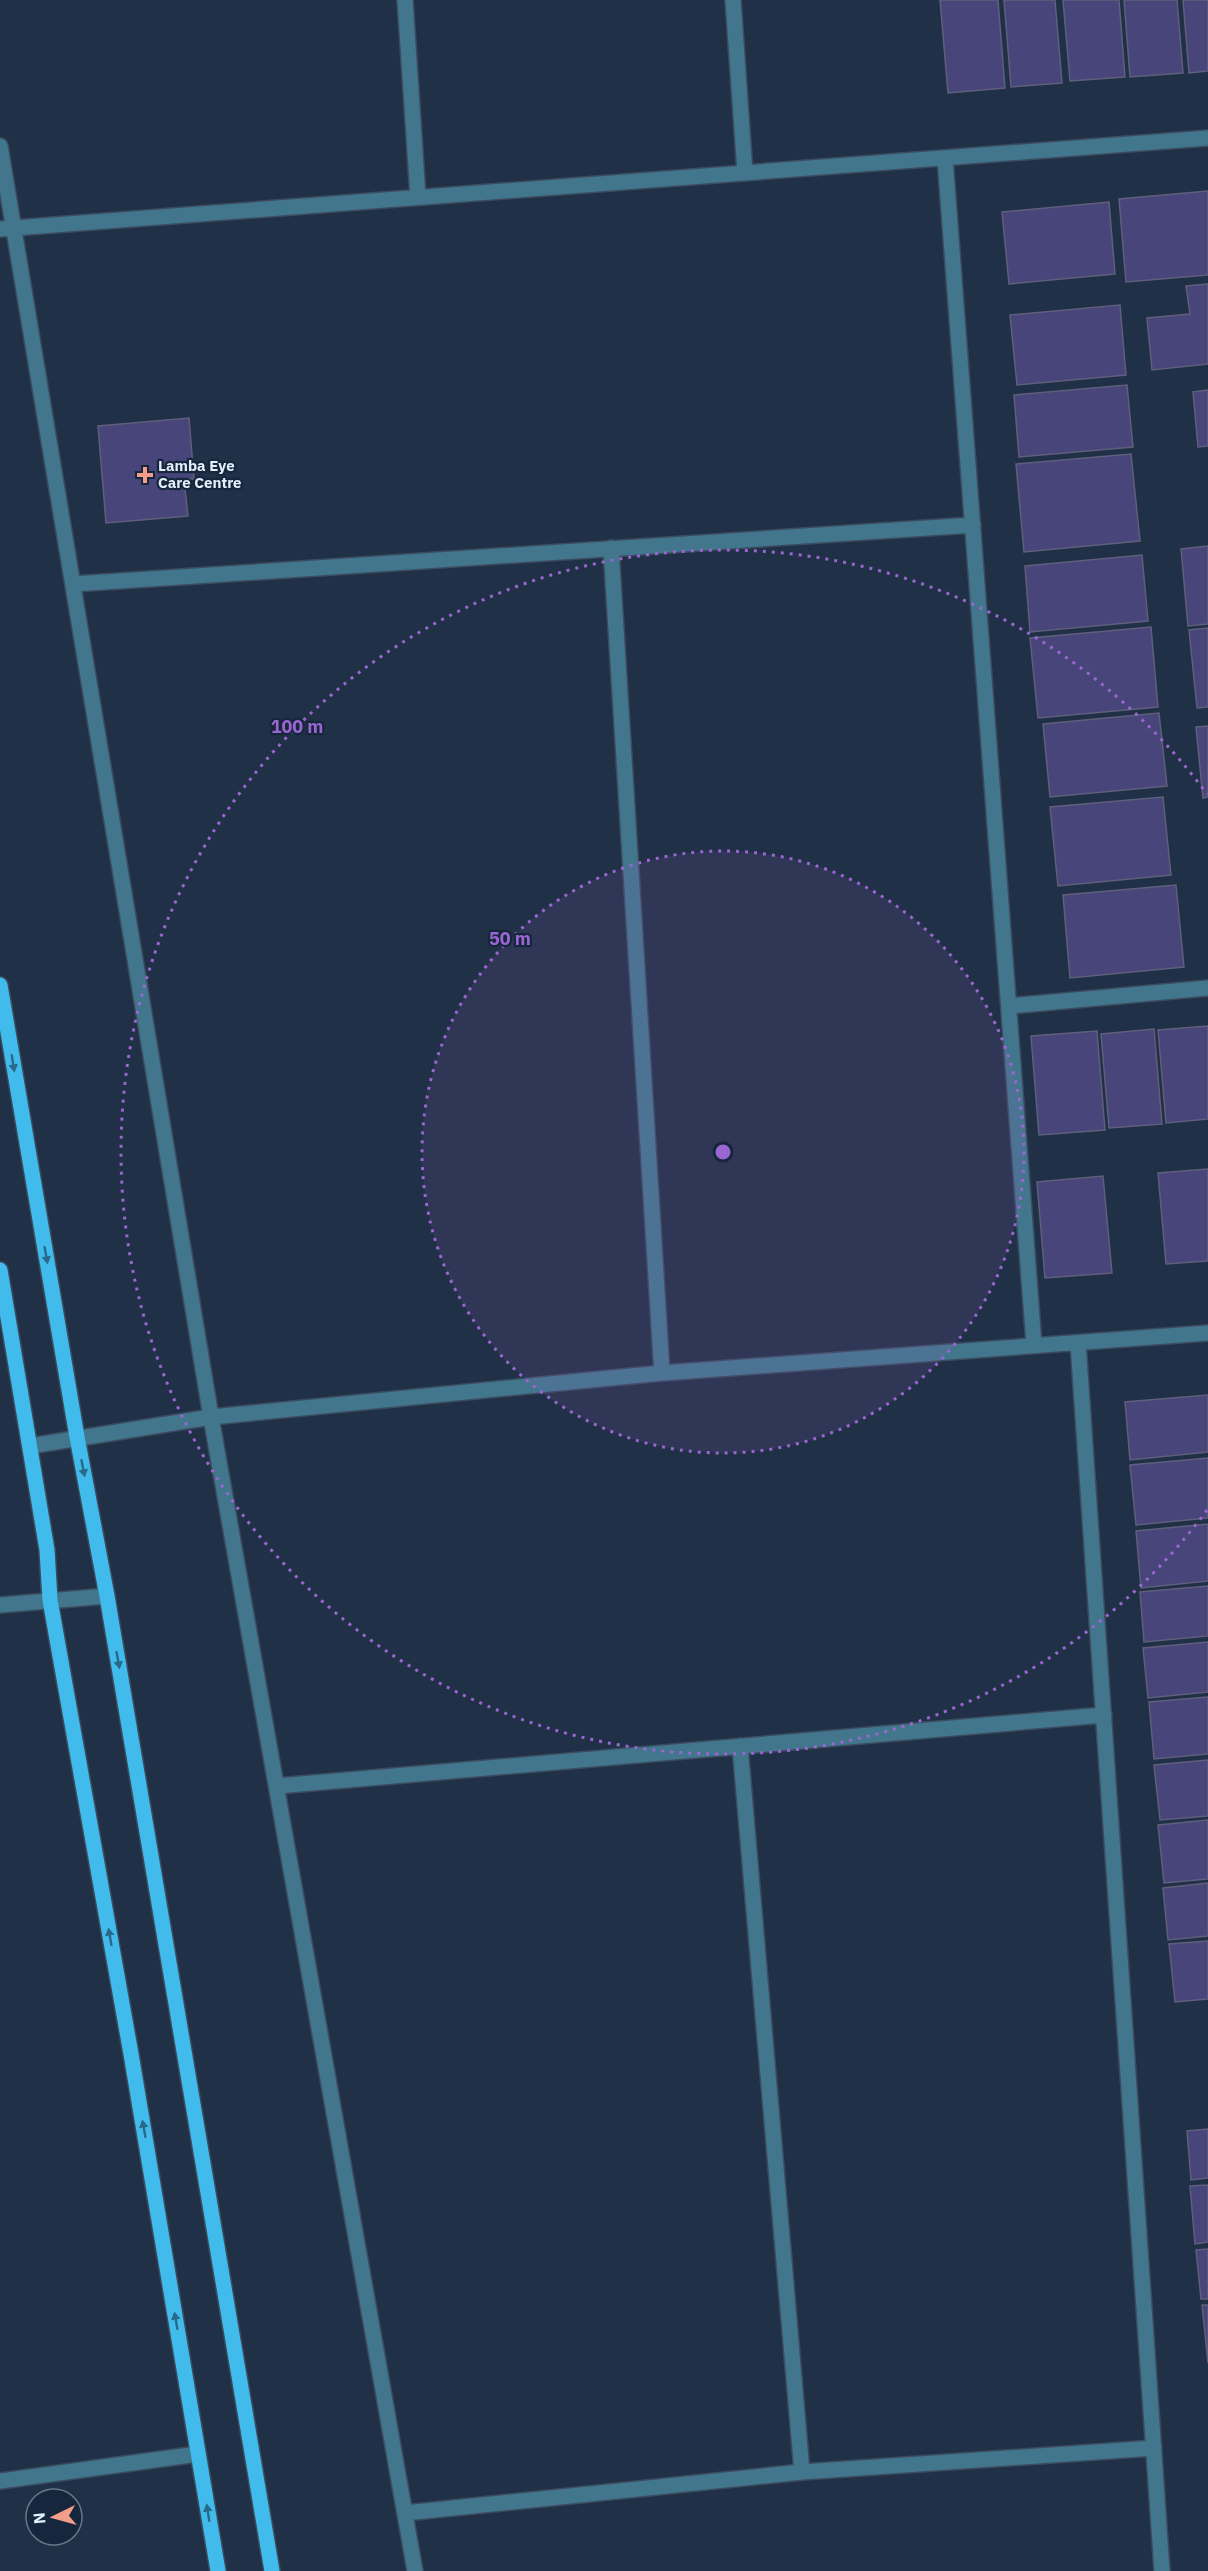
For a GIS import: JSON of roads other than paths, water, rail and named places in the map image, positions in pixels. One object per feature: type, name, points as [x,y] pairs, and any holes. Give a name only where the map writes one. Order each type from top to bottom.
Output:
[{"type":"main road","points":[[0,984],[77,1437],[107,1596],[272,2571]]},
{"type":"main road","points":[[0,1270],[47,1550],[50,1600],[131,2054],[218,2571]]},
{"type":"street","points":[[405,0],[418,197]]},
{"type":"street","points":[[733,0],[746,173]]},
{"type":"street","points":[[7,228],[1208,138]]},
{"type":"street","points":[[0,146],[7,228],[73,584],[211,1418],[415,2571]]},
{"type":"street","points":[[945,158],[1034,1345]]},
{"type":"street","points":[[73,584],[973,525]]},
{"type":"street","points":[[611,548],[662,1373]]},
{"type":"street","points":[[1009,1006],[1208,987]]},
{"type":"street","points":[[30,1446],[211,1418],[662,1373],[1208,1333]]},
{"type":"street","points":[[1078,1343],[1162,2571]]},
{"type":"street","points":[[0,1605],[107,1596]]},
{"type":"street","points":[[277,1786],[1104,1715]]},
{"type":"street","points":[[740,1746],[802,2472]]},
{"type":"street","points":[[405,2513],[802,2472],[1154,2448]]},
{"type":"street","points":[[0,2481],[198,2454]]},
{"type":"place","name":"Lamba Eye Care Centre","points":[[145,475]]}]
